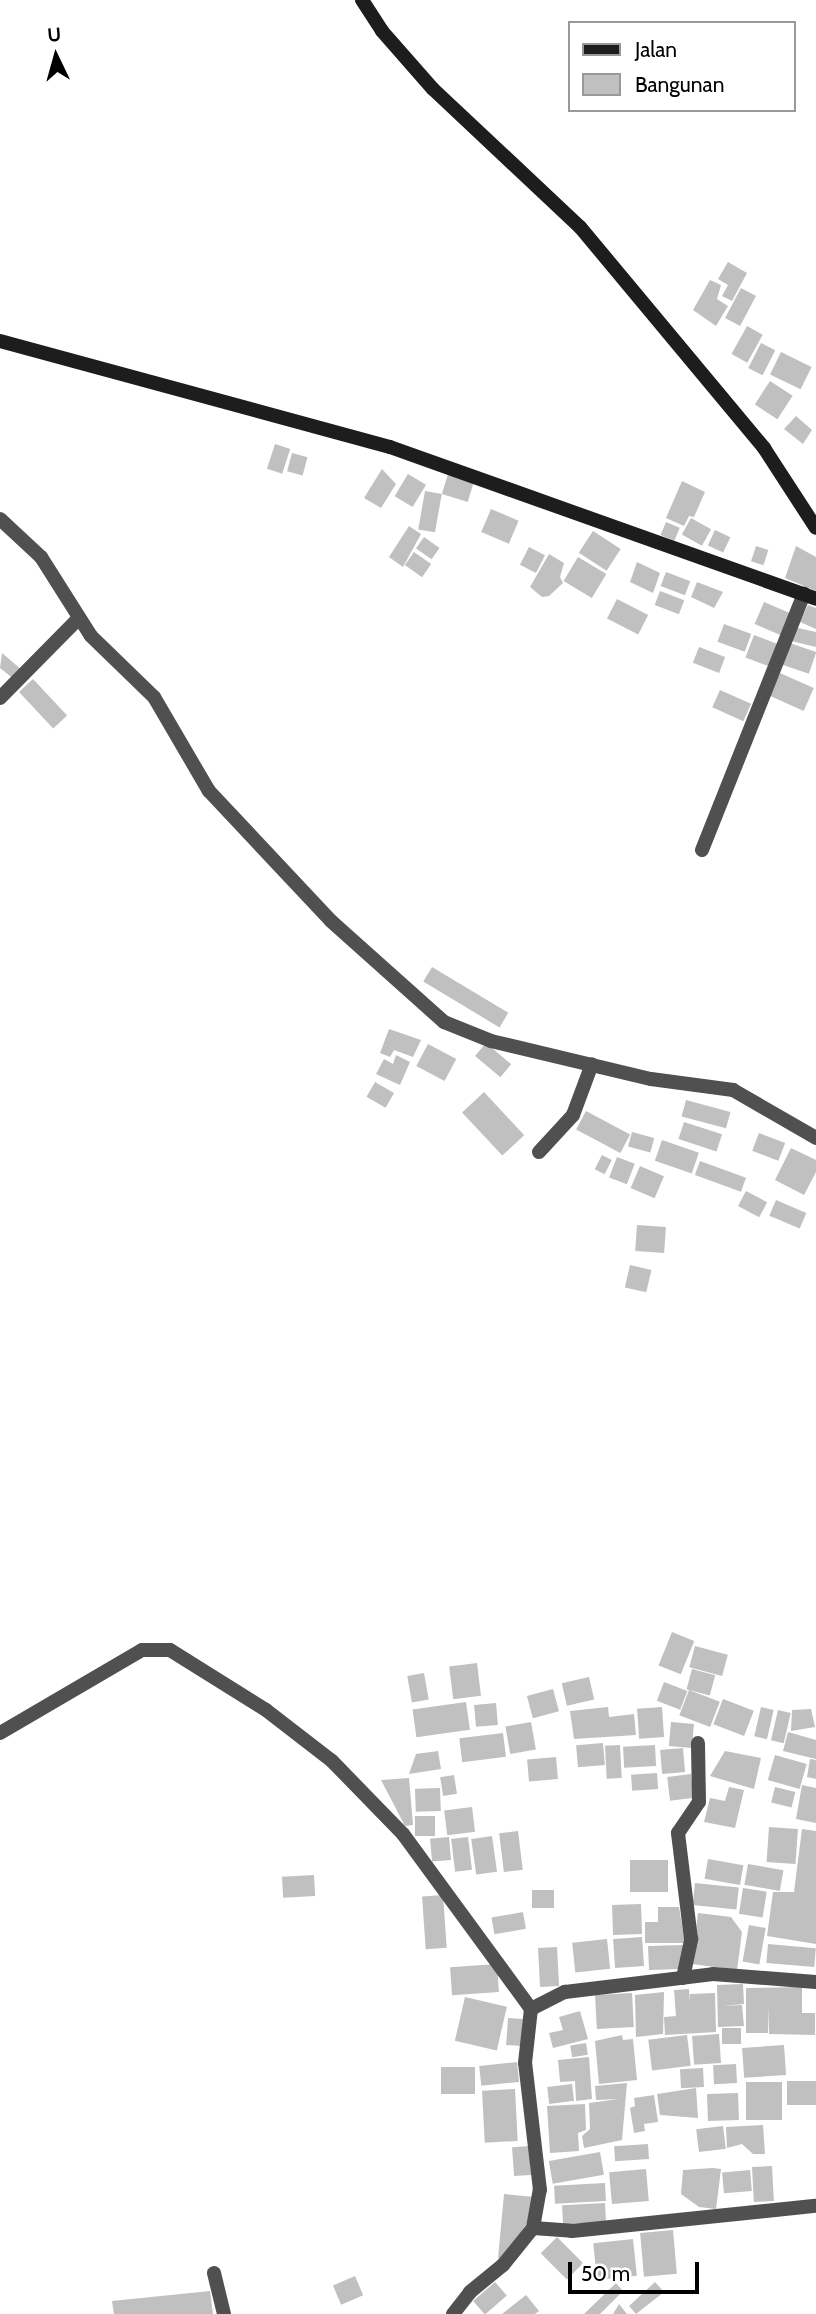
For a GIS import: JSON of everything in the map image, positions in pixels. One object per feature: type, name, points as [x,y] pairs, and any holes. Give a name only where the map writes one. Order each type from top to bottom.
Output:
[{"type":"street","points":[[362,0],[382,32],[433,89],[579,227],[765,448],[816,528]]},
{"type":"street","points":[[0,341],[390,447],[810,596],[702,850]]},
{"type":"street","points":[[0,519],[41,556],[78,619],[154,698],[209,791],[331,921],[444,1023],[491,1041],[651,1079],[733,1090],[816,1138]]},
{"type":"street","points":[[0,698],[78,619]]},
{"type":"street","points":[[539,1152],[573,1115],[592,1064]]},
{"type":"street","points":[[0,1733],[142,1650],[170,1650],[266,1710],[332,1761],[402,1835],[531,2009],[525,2063],[540,2190],[533,2228],[503,2265],[470,2292],[453,2314]]},
{"type":"street","points":[[683,1978],[691,1939],[678,1833],[699,1802],[698,1743]]},
{"type":"street","points":[[531,2009],[565,1992],[683,1978],[733,1974],[816,1982]]},
{"type":"street","points":[[533,2228],[572,2231],[816,2206]]},
{"type":"street","points":[[214,2273],[224,2314]]},
{"type":"building","points":[[728,262],[747,273],[732,301],[722,296],[728,285],[718,279]]},
{"type":"building","points":[[710,280],[721,285],[717,299],[728,306],[716,326],[693,310]]},
{"type":"building","points":[[741,288],[756,296],[740,326],[725,318]]},
{"type":"building","points":[[747,326],[763,335],[747,363],[731,354]]},
{"type":"building","points":[[761,343],[775,350],[763,375],[748,368]]},
{"type":"building","points":[[781,352],[812,367],[801,389],[770,374]]},
{"type":"building","points":[[770,381],[793,396],[777,419],[755,404]]},
{"type":"building","points":[[796,416],[812,430],[803,444],[784,429]]},
{"type":"building","points":[[275,444],[290,449],[282,474],[267,469]]},
{"type":"building","points":[[292,453],[307,457],[303,475],[287,471]]},
{"type":"building","points":[[382,469],[396,484],[381,508],[364,498]]},
{"type":"building","points":[[408,474],[426,485],[413,507],[395,496]]},
{"type":"building","points":[[448,474],[474,482],[468,502],[442,494]]},
{"type":"building","points":[[682,481],[705,492],[694,517],[689,516],[684,526],[666,518]]},
{"type":"building","points":[[425,491],[442,494],[435,532],[418,529]]},
{"type":"building","points":[[491,509],[519,521],[509,544],[481,532]]},
{"type":"building","points":[[691,518],[711,529],[702,546],[682,535]]},
{"type":"building","points":[[666,522],[680,528],[674,541],[661,535]]},
{"type":"building","points":[[409,526],[421,534],[403,567],[389,557]]},
{"type":"building","points":[[715,530],[730,537],[723,553],[708,545]]},
{"type":"building","points":[[593,531],[621,549],[607,571],[579,553]]},
{"type":"building","points":[[424,537],[440,548],[432,559],[416,548]]},
{"type":"building","points":[[756,546],[768,550],[763,565],[751,561]]},
{"type":"building","points":[[796,546],[816,557],[816,591],[785,578]]},
{"type":"building","points":[[529,547],[545,555],[536,573],[520,565]]},
{"type":"building","points":[[414,552],[431,564],[422,577],[405,565]]},
{"type":"building","points":[[549,554],[564,563],[560,577],[563,583],[549,596],[542,597],[530,587]]},
{"type":"building","points":[[578,557],[606,574],[592,598],[564,581]]},
{"type":"building","points":[[637,562],[660,573],[653,593],[630,582]]},
{"type":"building","points":[[666,572],[690,581],[685,595],[661,586]]},
{"type":"building","points":[[697,582],[723,592],[714,608],[691,597]]},
{"type":"building","points":[[660,591],[684,600],[679,614],[655,605]]},
{"type":"building","points":[[617,599],[648,615],[638,634],[607,619]]},
{"type":"building","points":[[764,602],[790,613],[780,635],[755,624]]},
{"type":"building","points":[[808,605],[816,608],[816,629],[800,622]]},
{"type":"building","points":[[724,624],[751,634],[745,652],[718,642]]},
{"type":"building","points":[[794,627],[816,632],[816,647],[791,641]]},
{"type":"building","points":[[754,635],[777,644],[769,666],[745,657]]},
{"type":"building","points":[[787,642],[816,652],[809,674],[780,664]]},
{"type":"building","points":[[699,647],[725,657],[719,673],[693,663]]},
{"type":"building","points":[[2,653],[23,671],[15,680],[0,668]]},
{"type":"building","points":[[780,673],[814,688],[804,711],[770,696]]},
{"type":"building","points":[[33,679],[67,716],[53,729],[19,692]]},
{"type":"building","points":[[720,690],[751,704],[743,721],[712,707]]},
{"type":"building","points":[[432,967],[508,1013],[500,1027],[423,982]]},
{"type":"building","points":[[389,1029],[421,1040],[413,1057],[394,1050],[390,1057],[380,1053]]},
{"type":"building","points":[[486,1043],[511,1064],[500,1077],[475,1056]]},
{"type":"building","points":[[428,1044],[456,1059],[445,1081],[416,1066]]},
{"type":"building","points":[[396,1055],[410,1062],[400,1085],[376,1074],[384,1059],[393,1064]]},
{"type":"building","points":[[375,1082],[394,1093],[386,1108],[367,1097]]},
{"type":"building","points":[[484,1092],[524,1135],[502,1156],[462,1112]]},
{"type":"building","points":[[686,1100],[730,1112],[726,1128],[682,1116]]},
{"type":"building","points":[[586,1111],[630,1134],[620,1153],[576,1130]]},
{"type":"building","points":[[684,1122],[722,1134],[716,1151],[678,1139]]},
{"type":"building","points":[[632,1132],[654,1138],[650,1152],[628,1146]]},
{"type":"building","points":[[759,1133],[785,1143],[778,1161],[752,1151]]},
{"type":"building","points":[[662,1140],[699,1153],[692,1173],[655,1161]]},
{"type":"building","points":[[791,1148],[816,1160],[816,1172],[804,1195],[775,1180]]},
{"type":"building","points":[[602,1155],[612,1160],[605,1174],[595,1169]]},
{"type":"building","points":[[617,1157],[635,1164],[627,1184],[609,1178]]},
{"type":"building","points":[[700,1161],[746,1178],[741,1192],[695,1175]]},
{"type":"building","points":[[640,1166],[664,1176],[655,1198],[631,1188]]},
{"type":"building","points":[[746,1191],[767,1202],[759,1217],[738,1206]]},
{"type":"building","points":[[776,1200],[806,1213],[800,1229],[769,1216]]},
{"type":"building","points":[[637,1225],[666,1227],[664,1253],[635,1251]]},
{"type":"building","points":[[630,1265],[651,1270],[646,1292],[625,1287]]},
{"type":"building","points":[[672,1632],[694,1641],[681,1674],[659,1665]]},
{"type":"building","points":[[695,1646],[728,1655],[722,1676],[689,1667]]},
{"type":"building","points":[[477,1663],[481,1696],[453,1699],[449,1666]]},
{"type":"building","points":[[692,1669],[715,1675],[710,1695],[687,1689]]},
{"type":"building","points":[[424,1673],[429,1700],[412,1703],[407,1676]]},
{"type":"building","points":[[589,1677],[594,1699],[567,1706],[562,1683]]},
{"type":"building","points":[[664,1682],[687,1691],[680,1710],[657,1701]]},
{"type":"building","points":[[553,1689],[559,1711],[533,1718],[527,1696]]},
{"type":"building","points":[[689,1690],[720,1702],[710,1727],[679,1715]]},
{"type":"building","points":[[723,1699],[754,1711],[744,1736],[713,1724]]},
{"type":"building","points":[[466,1702],[470,1730],[416,1737],[413,1710]]},
{"type":"building","points":[[496,1703],[498,1725],[476,1727],[474,1705]]},
{"type":"building","points":[[608,1707],[609,1717],[634,1714],[636,1735],[574,1739],[570,1711]]},
{"type":"building","points":[[662,1707],[664,1737],[639,1739],[637,1709]]},
{"type":"building","points":[[761,1707],[774,1710],[767,1739],[754,1736]]},
{"type":"building","points":[[811,1709],[815,1727],[791,1731],[792,1710]]},
{"type":"building","points":[[778,1710],[791,1713],[784,1743],[771,1740]]},
{"type":"building","points":[[531,1722],[536,1750],[510,1754],[505,1727]]},
{"type":"building","points":[[671,1722],[694,1724],[692,1748],[669,1746]]},
{"type":"building","points":[[788,1732],[816,1740],[816,1759],[783,1751]]},
{"type":"building","points":[[503,1733],[506,1757],[462,1762],[459,1738]]},
{"type":"building","points":[[603,1743],[605,1765],[578,1767],[576,1745]]},
{"type":"building","points":[[620,1745],[622,1778],[607,1779],[605,1746]]},
{"type":"building","points":[[655,1745],[656,1766],[624,1768],[623,1747]]},
{"type":"building","points":[[683,1748],[685,1772],[662,1774],[660,1750]]},
{"type":"building","points":[[438,1751],[441,1769],[409,1774],[416,1754]]},
{"type":"building","points":[[725,1751],[761,1758],[754,1789],[710,1776]]},
{"type":"building","points":[[775,1755],[807,1764],[800,1789],[768,1780]]},
{"type":"building","points":[[556,1757],[558,1779],[529,1781],[527,1760]]},
{"type":"building","points":[[810,1759],[816,1760],[816,1779],[807,1777]]},
{"type":"building","points":[[657,1773],[658,1789],[632,1791],[631,1775]]},
{"type":"building","points":[[691,1774],[694,1798],[670,1801],[667,1777]]},
{"type":"building","points":[[454,1775],[457,1794],[443,1796],[440,1777]]},
{"type":"building","points":[[409,1778],[413,1825],[405,1826],[381,1780]]},
{"type":"building","points":[[802,1785],[816,1788],[816,1823],[796,1819]]},
{"type":"building","points":[[729,1787],[744,1790],[735,1828],[704,1822],[710,1798],[725,1801]]},
{"type":"building","points":[[775,1787],[795,1792],[792,1808],[771,1803]]},
{"type":"building","points":[[440,1788],[441,1811],[416,1812],[415,1789]]},
{"type":"building","points":[[472,1807],[475,1832],[447,1835],[444,1810]]},
{"type":"building","points":[[415,1816],[435,1816],[435,1836],[415,1836]]},
{"type":"building","points":[[769,1827],[798,1829],[795,1864],[767,1862]]},
{"type":"building","points":[[802,1829],[816,1831],[816,1944],[767,1936],[773,1892],[794,1892]]},
{"type":"building","points":[[518,1831],[523,1870],[504,1872],[499,1833]]},
{"type":"building","points":[[492,1836],[497,1872],[476,1875],[471,1839]]},
{"type":"building","points":[[449,1837],[451,1860],[432,1862],[430,1839]]},
{"type":"building","points":[[468,1837],[472,1870],[455,1872],[451,1839]]},
{"type":"building","points":[[708,1859],[743,1865],[740,1885],[705,1879]]},
{"type":"building","points":[[630,1860],[668,1860],[668,1892],[630,1892]]},
{"type":"building","points":[[748,1864],[783,1870],[780,1891],[744,1885]]},
{"type":"building","points":[[314,1875],[315,1896],[283,1898],[282,1877]]},
{"type":"building","points":[[695,1883],[739,1888],[736,1909],[693,1905]]},
{"type":"building","points":[[743,1888],[767,1892],[763,1917],[739,1914]]},
{"type":"building","points":[[532,1890],[554,1890],[554,1908],[532,1908]]},
{"type":"building","points":[[443,1895],[447,1948],[426,1949],[422,1896]]},
{"type":"building","points":[[641,1904],[642,1934],[613,1935],[612,1905]]},
{"type":"building","points":[[658,1907],[679,1907],[685,1943],[645,1943],[645,1922],[658,1922]]},
{"type":"building","points":[[523,1912],[526,1929],[494,1934],[491,1918]]},
{"type":"building","points":[[698,1913],[731,1917],[742,1932],[737,1970],[692,1964]]},
{"type":"building","points":[[749,1925],[766,1928],[759,1964],[743,1961]]},
{"type":"building","points":[[642,1937],[644,1966],[615,1968],[613,1939]]},
{"type":"building","points":[[607,1939],[610,1969],[575,1972],[572,1943]]},
{"type":"building","points":[[768,1944],[816,1948],[814,1967],[766,1963]]},
{"type":"building","points":[[685,1945],[681,1969],[649,1970],[648,1946]]},
{"type":"building","points":[[557,1947],[559,1986],[540,1987],[538,1948]]},
{"type":"building","points":[[497,1964],[499,1992],[452,1995],[450,1967]]},
{"type":"building","points":[[743,1984],[744,2004],[722,2006],[742,2005],[744,2026],[718,2027],[717,1985]]},
{"type":"building","points":[[802,1987],[802,2013],[815,2013],[815,2035],[769,2034],[769,2006],[768,2033],[746,2033],[746,1988]]},
{"type":"building","points":[[689,1989],[690,2002],[690,1994],[715,1993],[716,2032],[665,2035],[664,2017],[676,2016],[674,1990]]},
{"type":"building","points":[[664,1992],[663,2034],[636,2037],[635,1995]]},
{"type":"building","points":[[632,1993],[634,2027],[597,2029],[595,1995]]},
{"type":"building","points":[[465,1997],[507,2007],[497,2051],[455,2041]]},
{"type":"building","points":[[580,2011],[588,2039],[553,2048],[549,2033],[563,2030],[559,2017]]},
{"type":"building","points":[[508,2018],[523,2019],[521,2046],[506,2045]]},
{"type":"building","points":[[722,2028],[741,2028],[741,2044],[722,2044]]},
{"type":"building","points":[[719,2034],[721,2063],[694,2065],[692,2036]]},
{"type":"building","points":[[622,2035],[623,2040],[633,2039],[637,2080],[599,2084],[595,2041]]},
{"type":"building","points":[[687,2035],[691,2066],[652,2071],[648,2040]]},
{"type":"building","points":[[586,2043],[588,2055],[572,2057],[570,2046]]},
{"type":"building","points":[[784,2045],[786,2075],[744,2078],[742,2048]]},
{"type":"building","points":[[589,2057],[592,2099],[576,2101],[575,2081],[560,2082],[558,2060]]},
{"type":"building","points":[[517,2062],[519,2082],[481,2086],[479,2066]]},
{"type":"building","points":[[736,2064],[737,2083],[714,2084],[713,2065]]},
{"type":"building","points":[[441,2067],[475,2067],[475,2094],[441,2094]]},
{"type":"building","points":[[703,2068],[704,2087],[681,2088],[680,2069]]},
{"type":"building","points":[[787,2081],[816,2081],[816,2105],[787,2105]]},
{"type":"building","points":[[746,2082],[782,2082],[782,2120],[746,2120]]},
{"type":"building","points":[[627,2083],[622,2140],[584,2148],[582,2136],[590,2129],[589,2103],[619,2099],[596,2100],[595,2086]]},
{"type":"building","points":[[572,2084],[574,2101],[549,2104],[547,2087]]},
{"type":"building","points":[[696,2088],[698,2118],[660,2115],[657,2094]]},
{"type":"building","points":[[515,2089],[518,2141],[485,2143],[482,2091]]},
{"type":"building","points":[[738,2093],[739,2120],[708,2121],[707,2094]]},
{"type":"building","points":[[654,2095],[658,2122],[644,2124],[645,2131],[634,2133],[630,2108],[635,2106],[634,2098]]},
{"type":"building","points":[[585,2104],[586,2130],[578,2133],[579,2151],[550,2153],[547,2106]]},
{"type":"building","points":[[763,2125],[765,2154],[753,2154],[742,2144],[727,2148],[726,2127]]},
{"type":"building","points":[[723,2126],[726,2149],[699,2152],[696,2129]]},
{"type":"building","points":[[648,2144],[649,2159],[615,2161],[614,2146]]},
{"type":"building","points":[[529,2146],[531,2175],[514,2176],[512,2147]]},
{"type":"building","points":[[600,2152],[604,2175],[553,2184],[549,2161]]},
{"type":"building","points":[[772,2166],[774,2201],[754,2202],[752,2167]]},
{"type":"building","points":[[646,2169],[649,2201],[612,2204],[609,2172]]},
{"type":"building","points":[[721,2169],[716,2209],[699,2207],[681,2194],[683,2170]]},
{"type":"building","points":[[750,2170],[752,2191],[724,2193],[722,2172]]},
{"type":"building","points":[[605,2183],[606,2201],[555,2204],[554,2186]]},
{"type":"building","points":[[504,2194],[535,2197],[530,2219],[502,2259],[498,2258]]},
{"type":"building","points":[[605,2203],[606,2222],[563,2224],[562,2205]]},
{"type":"building","points":[[673,2230],[677,2274],[644,2277],[640,2233]]},
{"type":"building","points":[[557,2237],[583,2263],[567,2279],[541,2253]]},
{"type":"building","points":[[633,2239],[637,2276],[597,2280],[593,2243]]},
{"type":"building","points":[[355,2276],[363,2295],[341,2305],[333,2285]]},
{"type":"building","points":[[495,2282],[507,2296],[486,2314],[473,2301]]},
{"type":"building","points":[[655,2282],[664,2292],[636,2314],[629,2306]]},
{"type":"building","points":[[616,2283],[623,2291],[600,2314],[584,2314]]},
{"type":"building","points":[[210,2291],[213,2314],[114,2314],[112,2301]]},
{"type":"building","points":[[526,2295],[539,2311],[535,2314],[502,2314]]},
{"type":"building","points":[[619,2304],[627,2314],[613,2314]]}]
